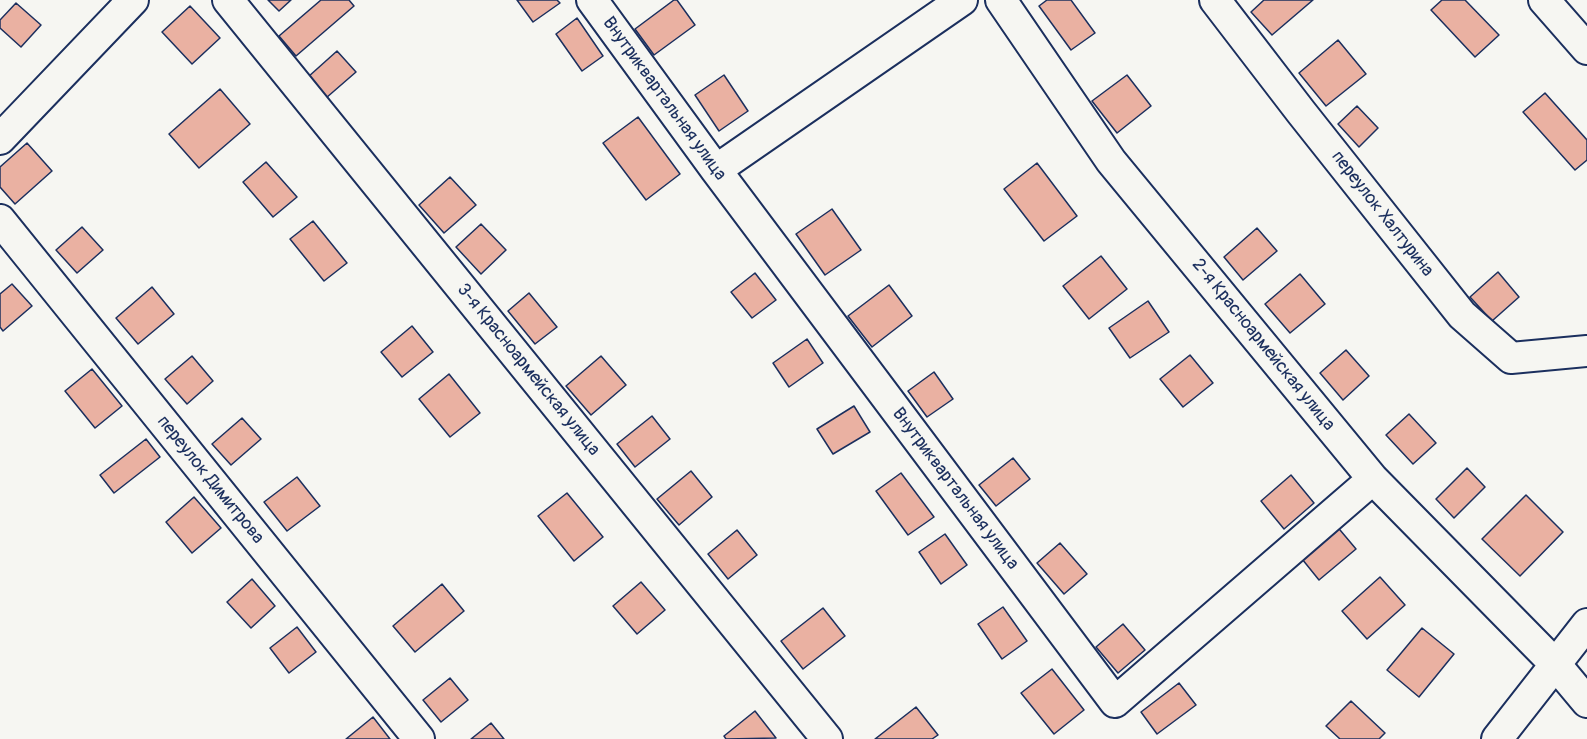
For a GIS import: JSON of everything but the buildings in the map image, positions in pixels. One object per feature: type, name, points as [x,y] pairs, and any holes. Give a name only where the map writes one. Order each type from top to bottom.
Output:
[{"type":"street","points":[[0,139],[134,0]]},
{"type":"street","name":"3-я Красноармейская улица","points":[[228,0],[827,739]]},
{"type":"street","name":"Внутриквартальная улица","points":[[592,0],[716,170],[1115,702],[1373,479]]},
{"type":"street","points":[[716,170],[962,0]]},
{"type":"street","name":"2-я Красноармейская улица","points":[[1001,0],[1111,161],[1373,479],[1556,665],[1587,702]]},
{"type":"street","name":"переулок Халтурина","points":[[1215,0],[1462,315],[1511,358],[1587,351]]},
{"type":"street","points":[[1544,0],[1587,49]]},
{"type":"street","name":"переулок Димитрова","points":[[0,220],[419,739]]},
{"type":"street","points":[[1497,739],[1587,624]]}]
